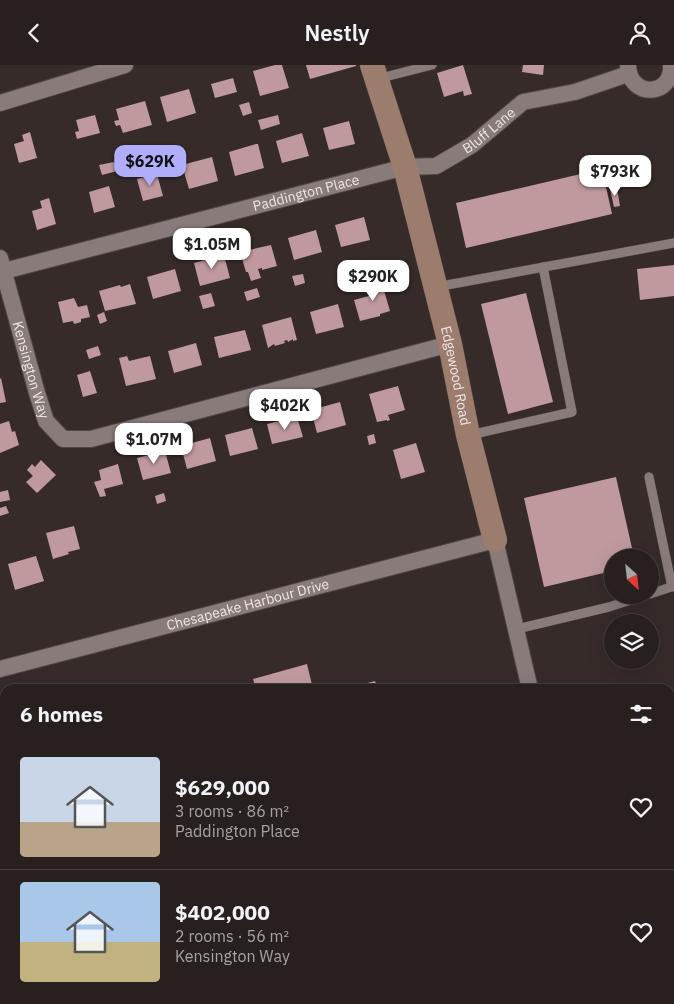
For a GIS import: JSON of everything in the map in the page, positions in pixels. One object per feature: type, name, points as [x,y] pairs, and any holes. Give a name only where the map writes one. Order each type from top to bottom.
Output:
[{"type":"street","points":[[0,103],[125,65]]},
{"type":"street","points":[[628,69],[632,81],[638,87],[646,90],[655,89],[663,85],[671,71],[670,65]]},
{"type":"street","name":"Bluff Lane","points":[[405,167],[436,166],[472,145],[523,102],[575,92],[628,69]]},
{"type":"street","name":"Edgewood Road","points":[[374,72],[405,167],[436,287],[450,344],[468,435],[529,684]]},
{"type":"street","name":"Paddington Place","points":[[2,264],[405,167]]},
{"type":"street","name":"Kensington Way","points":[[2,264],[46,421],[63,439],[91,439],[450,344]]},
{"type":"street","name":"Chesapeake Harbour Drive","points":[[0,669],[495,540]]},
{"type":"lane","points":[[374,72],[432,65]]},
{"type":"lane","points":[[436,287],[674,243]]},
{"type":"lane","points":[[468,435],[572,412],[543,267]]},
{"type":"lane","points":[[649,477],[673,586],[659,590]]},
{"type":"lane","points":[[517,629],[618,604]]},
{"type":"building","points":[[282,65],[289,88],[260,96],[253,71]]},
{"type":"building","points":[[306,65],[356,65],[356,66],[310,79]]},
{"type":"building","points":[[463,65],[472,94],[464,96],[463,91],[444,97],[437,73]]},
{"type":"building","points":[[523,65],[544,65],[543,75],[522,72]]},
{"type":"building","points":[[233,78],[237,92],[215,98],[211,84]]},
{"type":"building","points":[[189,89],[196,113],[167,122],[160,97]]},
{"type":"building","points":[[145,101],[152,125],[123,133],[120,125],[116,126],[114,121],[119,120],[116,109]]},
{"type":"building","points":[[249,102],[252,113],[243,116],[239,105]]},
{"type":"building","points":[[95,115],[100,133],[77,139],[75,132],[79,131],[76,120]]},
{"type":"building","points":[[278,115],[280,124],[261,130],[258,120]]},
{"type":"building","points":[[349,121],[355,144],[329,150],[323,128]]},
{"type":"building","points":[[30,132],[37,158],[19,163],[14,144],[24,141],[22,135]]},
{"type":"building","points":[[302,133],[309,156],[282,163],[276,141]]},
{"type":"building","points":[[258,144],[264,168],[235,176],[229,152]]},
{"type":"building","points":[[212,157],[218,181],[189,189],[182,165]]},
{"type":"building","points":[[114,162],[117,171],[102,175],[99,165]]},
{"type":"building","points":[[602,169],[612,214],[466,248],[456,203]]},
{"type":"building","points":[[157,174],[163,196],[143,201],[137,179]]},
{"type":"building","points":[[109,186],[115,207],[94,213],[89,192]]},
{"type":"building","points":[[617,188],[620,206],[614,207],[610,189]]},
{"type":"building","points":[[49,198],[56,224],[37,230],[32,211],[42,208],[40,201]]},
{"type":"building","points":[[364,217],[370,240],[341,247],[335,225]]},
{"type":"building","points":[[316,230],[322,252],[294,260],[288,238]]},
{"type":"building","points":[[271,245],[277,266],[262,270],[262,268],[258,269],[261,278],[251,281],[240,252]]},
{"type":"building","points":[[224,255],[230,278],[200,286],[194,263]]},
{"type":"building","points":[[674,265],[674,296],[640,300],[637,269]]},
{"type":"building","points":[[175,269],[181,291],[153,299],[147,277]]},
{"type":"building","points":[[303,274],[305,283],[295,286],[292,276]]},
{"type":"building","points":[[381,280],[390,311],[380,314],[380,316],[360,321],[354,300],[369,296],[366,284]]},
{"type":"building","points":[[130,284],[136,304],[105,311],[99,291]]},
{"type":"building","points":[[257,288],[260,297],[247,301],[244,292]]},
{"type":"building","points":[[211,293],[215,306],[203,309],[199,296]]},
{"type":"building","points":[[526,293],[553,402],[508,414],[481,304]]},
{"type":"building","points":[[74,298],[78,307],[87,305],[90,317],[81,319],[81,322],[74,324],[73,321],[63,323],[58,302]]},
{"type":"building","points":[[338,304],[344,327],[316,334],[310,312]]},
{"type":"building","points":[[104,312],[107,321],[100,324],[97,315]]},
{"type":"building","points":[[291,317],[297,340],[293,341],[293,339],[288,342],[287,340],[284,341],[285,343],[275,346],[274,344],[268,348],[262,325]]},
{"type":"building","points":[[245,330],[251,350],[219,358],[214,337]]},
{"type":"building","points":[[196,343],[202,365],[174,373],[168,351]]},
{"type":"building","points":[[98,346],[101,355],[89,359],[86,350]]},
{"type":"building","points":[[127,356],[129,361],[150,356],[156,379],[126,386],[119,358]]},
{"type":"building","points":[[90,371],[97,393],[83,397],[77,375]]},
{"type":"building","points":[[0,379],[6,402],[0,403]]},
{"type":"building","points":[[398,386],[405,410],[388,415],[390,420],[377,422],[369,394]]},
{"type":"building","points":[[340,402],[346,425],[317,433],[311,410]]},
{"type":"building","points":[[297,417],[303,437],[272,444],[267,424]]},
{"type":"building","points":[[9,421],[12,432],[15,431],[19,445],[0,453],[0,424]]},
{"type":"building","points":[[252,428],[258,449],[230,456],[225,435]]},
{"type":"building","points":[[374,434],[376,443],[369,445],[367,436]]},
{"type":"building","points":[[210,438],[216,461],[187,469],[181,446]]},
{"type":"building","points":[[416,443],[425,472],[401,479],[393,450]]},
{"type":"building","points":[[165,451],[171,473],[143,480],[137,458]]},
{"type":"building","points":[[41,460],[56,475],[37,493],[26,482],[33,476],[27,470],[32,464],[35,467]]},
{"type":"building","points":[[118,464],[123,484],[104,489],[106,496],[100,497],[94,482],[101,480],[99,470]]},
{"type":"building","points":[[616,477],[632,549],[604,549],[604,573],[544,587],[524,498]]},
{"type":"building","points":[[8,490],[10,500],[0,502],[0,492]]},
{"type":"building","points":[[164,493],[166,501],[157,504],[155,496]]},
{"type":"building","points":[[6,506],[9,513],[0,516],[0,508]]},
{"type":"building","points":[[74,526],[80,549],[53,559],[46,533]]},
{"type":"building","points":[[36,556],[44,581],[15,590],[8,564]]},
{"type":"building","points":[[307,664],[312,684],[254,684],[253,679]]},
{"type":"building","points":[[375,681],[376,684],[364,684]]}]
